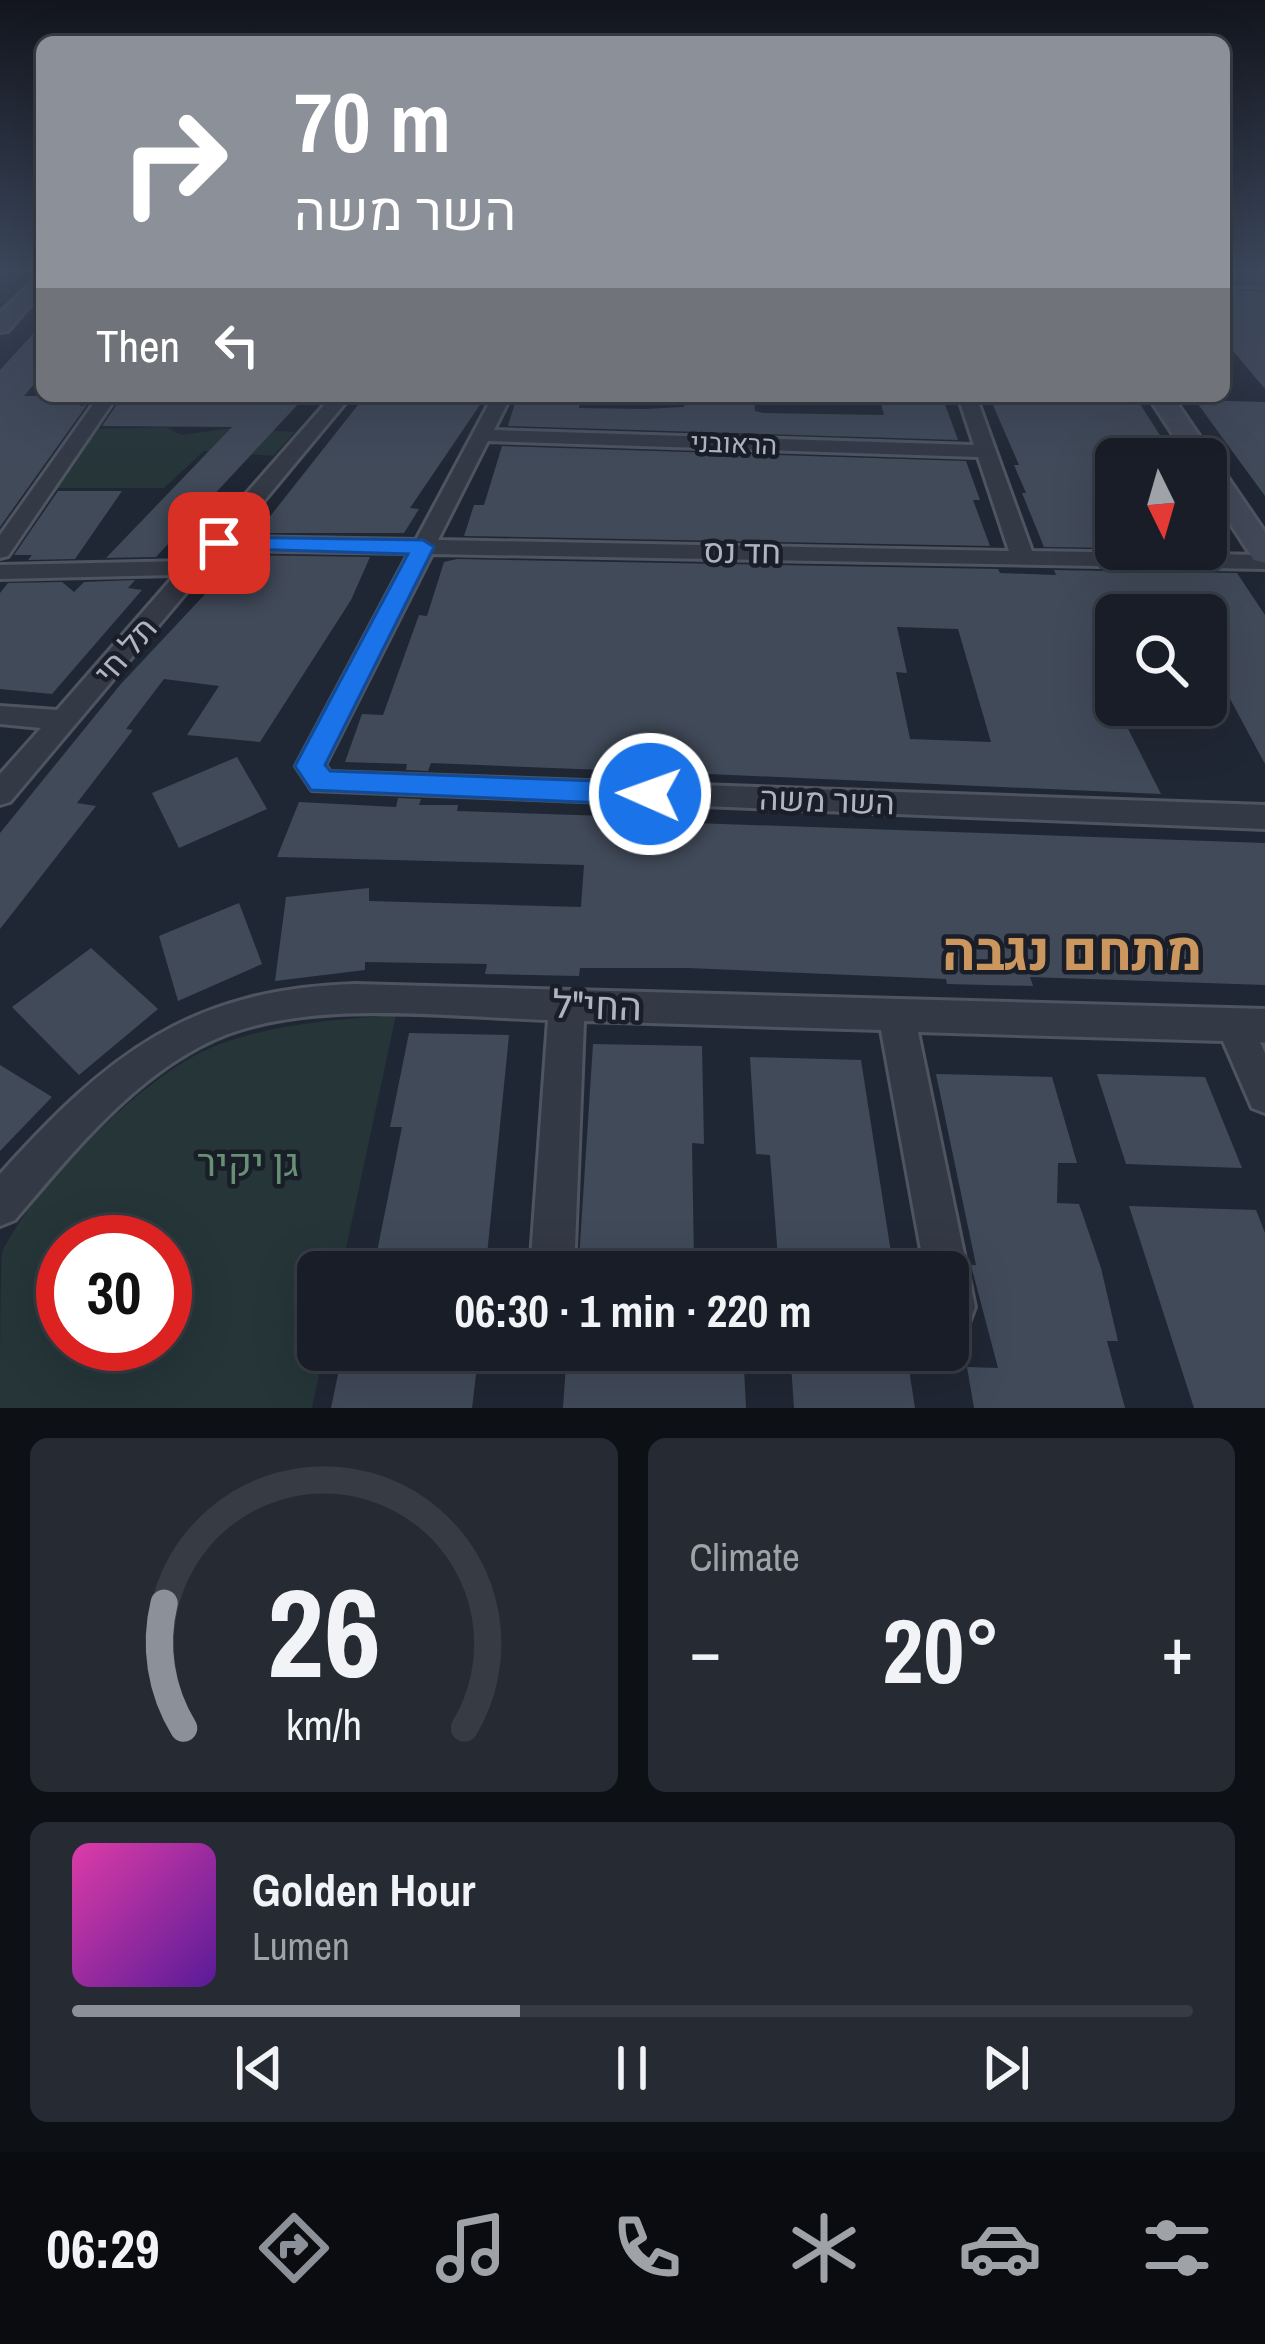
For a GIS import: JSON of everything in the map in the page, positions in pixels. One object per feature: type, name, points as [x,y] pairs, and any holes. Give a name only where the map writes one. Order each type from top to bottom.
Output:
[{"type":"street","points":[[0,551],[104,402]]},
{"type":"street","name":"תל חי","points":[[0,794],[337,402]]},
{"type":"street","name":"השר משה","points":[[499,402],[310,766],[322,782],[1265,817]]},
{"type":"street","points":[[969,402],[1022,555]]},
{"type":"street","points":[[1164,402],[1188,438]]},
{"type":"street","name":"הראובני","points":[[482,435],[986,451]]},
{"type":"street","points":[[1227,498],[1265,558]]},
{"type":"street","name":"חד נס","points":[[219,543],[1265,558]]},
{"type":"street","points":[[0,572],[195,568]]},
{"type":"street","points":[[0,715],[64,720]]},
{"type":"street","name":"החי\"ל","points":[[0,1205],[96,1102],[205,1028],[250,1010],[329,1000],[1250,1026]]},
{"type":"street","points":[[553,1251],[567,1004]]},
{"type":"street","points":[[896,1015],[942,1251]]},
{"type":"street","points":[[1250,1026],[1265,1095]]},
{"type":"green space","points":[[165,427],[182,435],[232,428],[295,432],[273,456],[204,451],[164,488],[56,488],[96,429]]},
{"type":"green space","name":"גן יקיר","points":[[396,1015],[345,1251],[297,1251],[297,1371],[320,1371],[312,1408],[0,1408],[2,1253],[37,1198],[122,1109],[182,1063],[230,1041],[325,1021]]},
{"type":"building","points":[[36,336],[36,382],[24,396],[36,396],[36,402],[87,405],[0,527],[0,370]]},
{"type":"building","points":[[1230,336],[1265,336],[1265,389],[1230,347]]},
{"type":"building","points":[[300,402],[156,557],[106,558],[232,427],[102,426],[117,404]]},
{"type":"building","points":[[360,402],[482,402],[410,508],[419,509],[404,533],[257,533]]},
{"type":"building","points":[[515,402],[644,409],[684,407],[684,402],[754,402],[755,411],[763,413],[884,415],[881,402],[944,402],[958,440],[508,426]]},
{"type":"building","points":[[992,402],[1139,402],[1162,438],[1095,438],[1095,548],[1044,547],[1014,465],[1019,465]]},
{"type":"building","points":[[1196,402],[1265,402],[1265,496],[1227,438]]},
{"type":"building","points":[[502,446],[966,461],[980,500],[973,500],[990,546],[464,536],[474,505],[484,505]]},
{"type":"building","points":[[58,491],[122,491],[75,559],[28,560],[32,555],[14,555]]},
{"type":"building","points":[[230,555],[370,557],[351,600],[260,742],[187,735],[219,686],[164,679],[126,729],[133,730],[77,803],[96,806],[0,929],[0,833],[120,685],[207,592]]},
{"type":"building","points":[[457,559],[998,569],[1000,573],[1056,575],[1054,570],[1237,573],[1265,615],[1265,764],[1227,697],[1227,594],[1095,594],[1095,726],[1127,726],[1161,794],[642,771],[641,777],[603,775],[603,770],[431,763],[428,771],[406,770],[407,764],[345,762],[362,714],[383,715],[419,615],[427,616],[444,562]],"holes":[[[897,627],[958,629],[991,742],[910,739],[896,672],[907,673]]]},
{"type":"building","points":[[135,580],[128,588],[142,590],[52,694],[0,689],[0,593],[8,583],[62,582],[74,592],[84,582]]},
{"type":"building","points":[[237,757],[267,809],[179,848],[152,793]]},
{"type":"building","points":[[398,798],[421,799],[419,805],[458,805],[457,811],[667,818],[667,822],[1265,843],[1265,985],[1030,977],[1033,986],[947,984],[946,979],[688,968],[580,968],[579,976],[485,974],[487,964],[365,962],[365,970],[275,981],[286,897],[369,888],[369,901],[581,907],[584,865],[277,857],[299,802],[396,807]]},
{"type":"building","points":[[239,903],[262,964],[178,1001],[159,936]]},
{"type":"building","points":[[91,948],[158,1009],[79,1075],[12,1007]]},
{"type":"building","points":[[409,1033],[509,1035],[487,1251],[377,1251],[402,1127],[390,1127]]},
{"type":"building","points":[[593,1044],[702,1046],[704,1144],[692,1143],[694,1251],[580,1251]]},
{"type":"building","points":[[750,1057],[861,1060],[891,1251],[777,1251],[770,1155],[756,1154]]},
{"type":"building","points":[[0,1065],[52,1097],[0,1151]]},
{"type":"building","points":[[936,1074],[1052,1077],[1077,1163],[1058,1163],[1057,1203],[1079,1204],[1101,1268],[1118,1341],[1107,1341],[1125,1408],[974,1408],[969,1367],[998,1368],[971,1265],[976,1265]]},
{"type":"building","points":[[1097,1074],[1205,1077],[1242,1168],[1126,1164]]},
{"type":"building","points":[[1129,1206],[1256,1210],[1265,1233],[1265,1408],[1194,1408]]},
{"type":"building","points":[[339,1371],[476,1371],[472,1408],[331,1408]]},
{"type":"building","points":[[566,1371],[744,1371],[746,1408],[563,1408]]},
{"type":"building","points":[[791,1371],[909,1371],[915,1408],[794,1408]]},
{"type":"district","name":"מתחם נגבה","points":[[1072,950]]},
{"type":"route","points":[[219,543],[423,547],[310,766],[322,782],[650,794]]}]
